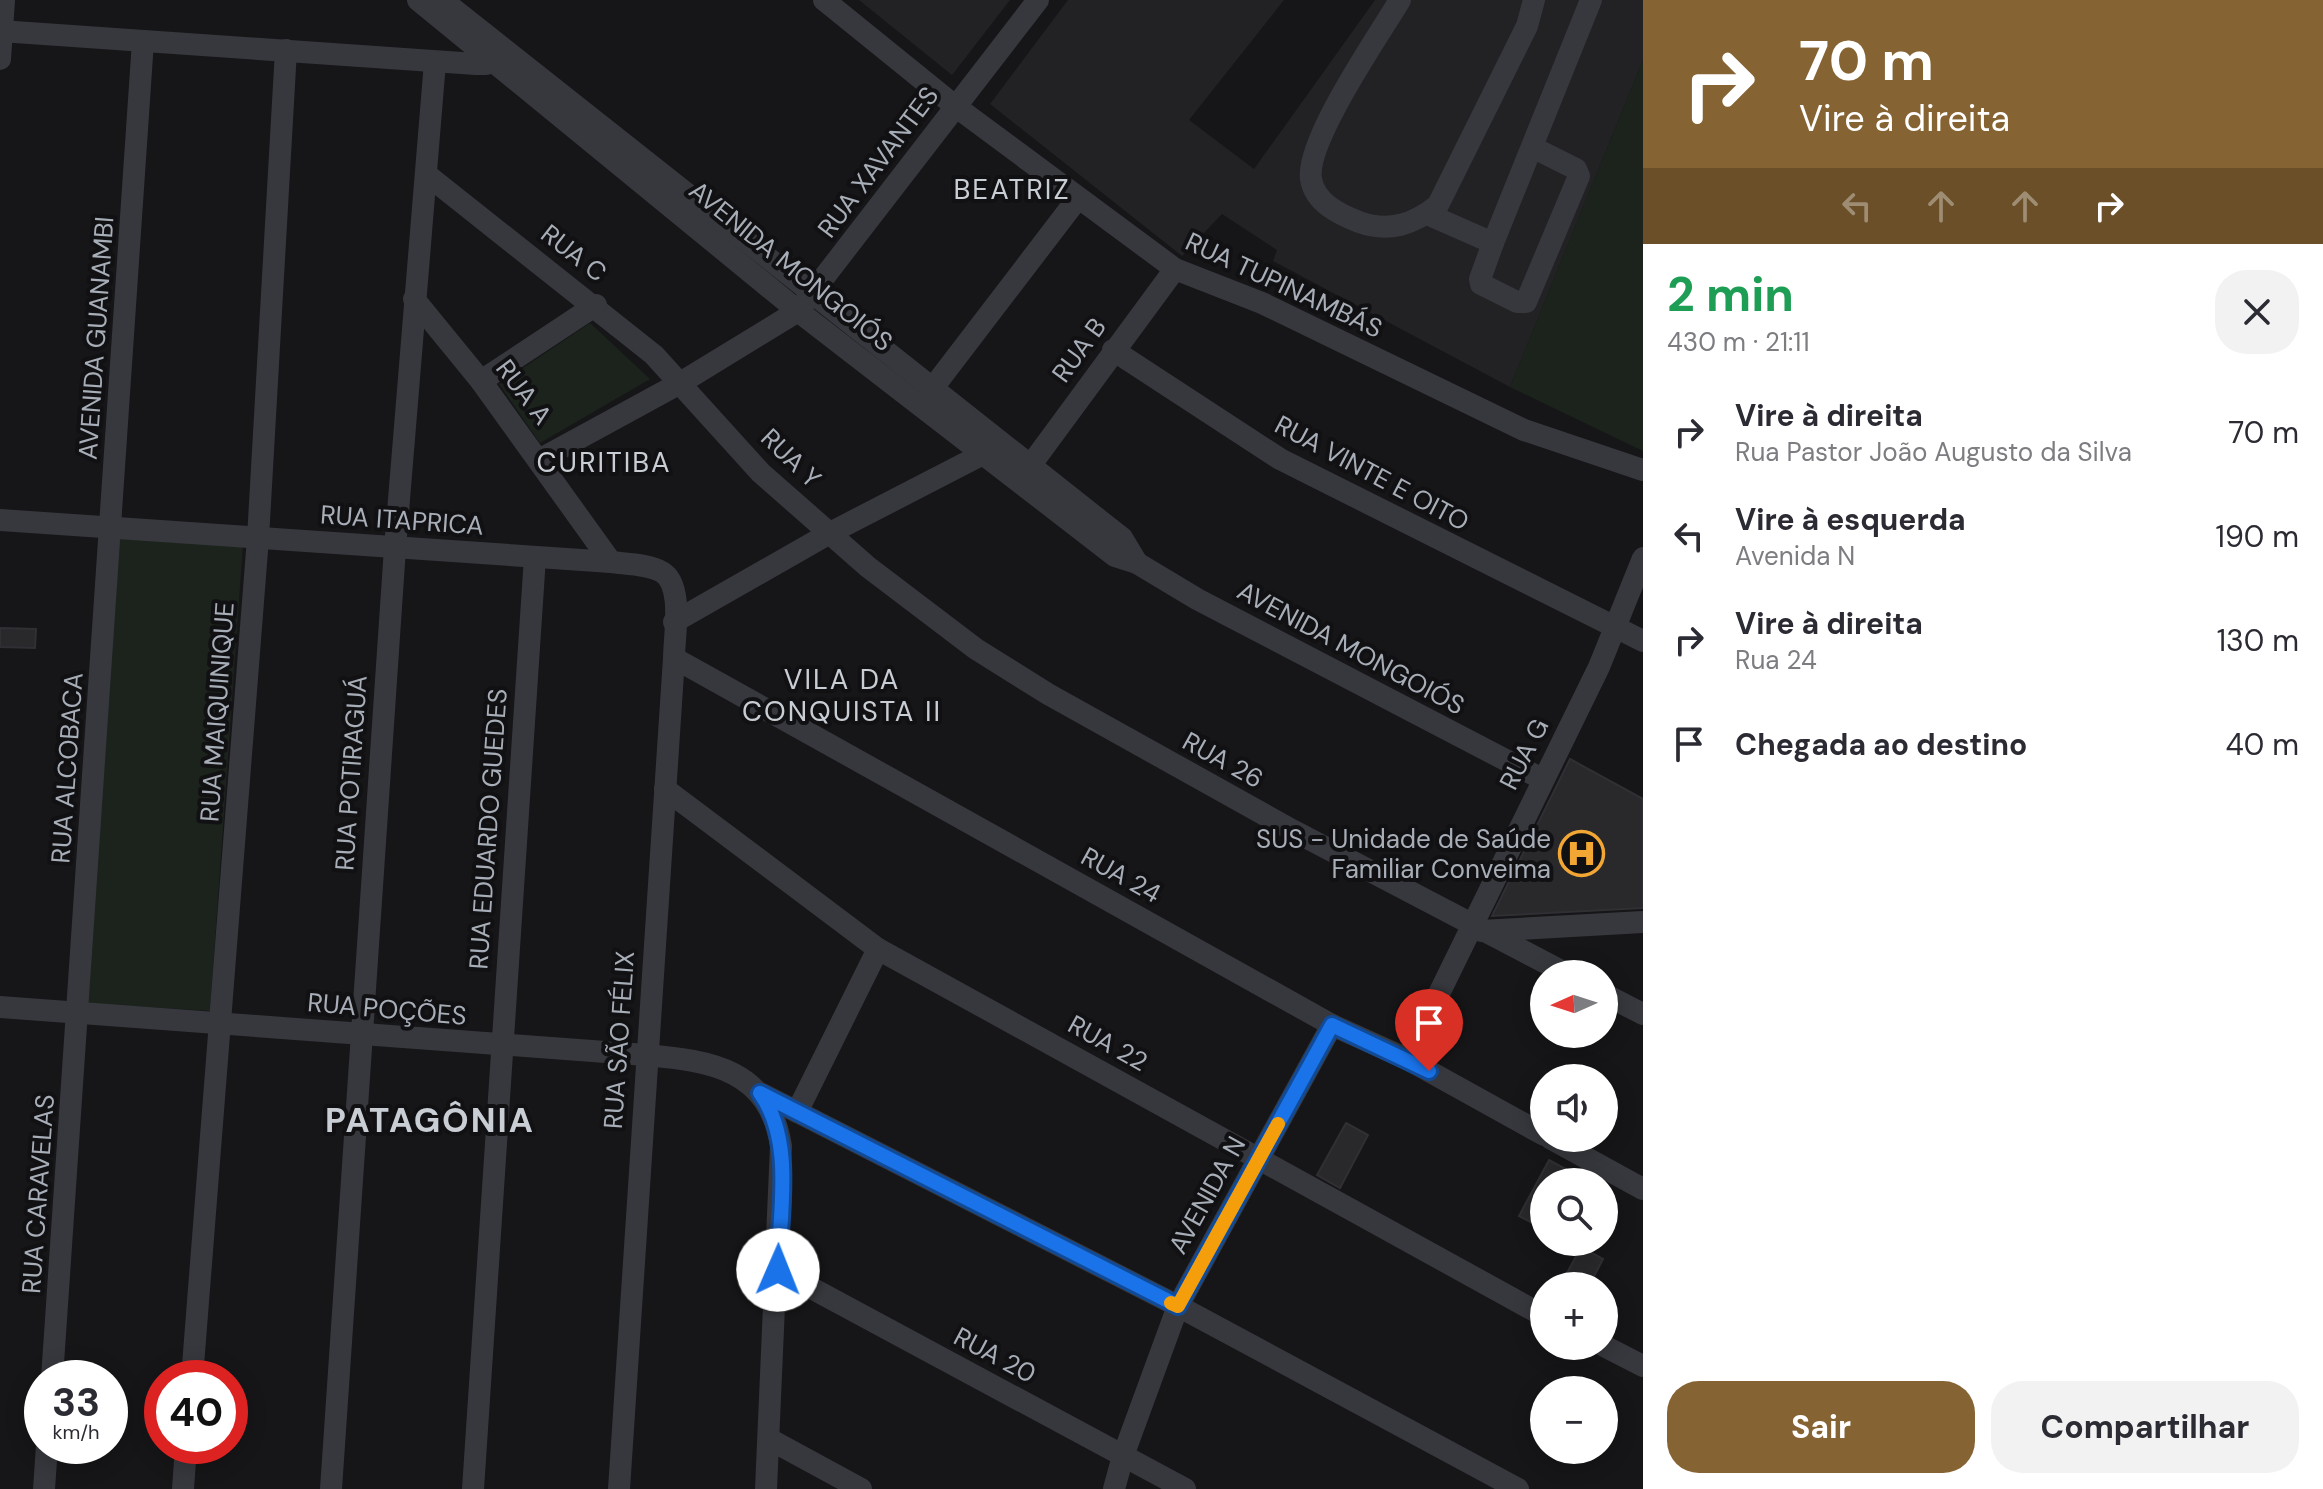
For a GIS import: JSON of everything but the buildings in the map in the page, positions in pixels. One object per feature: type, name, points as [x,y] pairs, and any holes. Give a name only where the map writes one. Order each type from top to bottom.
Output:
[{"type":"street","points":[[0,59],[4,0]]},
{"type":"street","name":"AVENIDA MONGOIÓS","points":[[418,0],[498,54]]},
{"type":"street","name":"AVENIDA MONGOIÓS","points":[[442,0],[498,54],[805,303],[983,454],[1115,556],[1137,563],[1197,599],[1542,779]]},
{"type":"street","name":"RUA TUPINAMBÁS","points":[[824,0],[955,106],[1175,269],[1262,303],[1524,430],[1643,470]]},
{"type":"street","name":"RUA XAVANTES","points":[[539,460],[682,382],[805,303],[1038,0]]},
{"type":"street","points":[[1400,0],[1324,131],[1313,156],[1311,179],[1321,200],[1340,215],[1365,224],[1393,227],[1418,221],[1438,205],[1527,26],[1533,1]]},
{"type":"street","points":[[1532,147],[1576,169],[1579,176],[1526,302],[1517,302],[1481,284],[1480,279],[1493,243],[1591,0]]},
{"type":"street","points":[[1,31],[476,64],[498,54]]},
{"type":"street","name":"AVENIDA GUANAMBI","points":[[112,526],[143,41]]},
{"type":"street","name":"RUA MAIQUINIQUE","points":[[194,1360],[258,538],[286,50]]},
{"type":"street","name":"RUA POTIRAGUÁ","points":[[331,1489],[395,548],[435,62]]},
{"type":"street","name":"RUA C","points":[[426,174],[596,305],[682,382]]},
{"type":"street","points":[[932,389],[1078,198]]},
{"type":"street","points":[[1427,214],[1493,243]]},
{"type":"street","name":"RUA B","points":[[1030,466],[1175,269]]},
{"type":"street","name":"RUA A","points":[[414,299],[481,381],[611,562]]},
{"type":"street","name":"AVENIDA MONGOIÓS","points":[[805,303],[932,389],[1122,538],[1137,563]]},
{"type":"street","points":[[481,381],[596,305]]},
{"type":"street","name":"RUA VINTE E OITO","points":[[1113,350],[1280,459],[1643,641]]},
{"type":"street","name":"RUA Y","points":[[682,382],[761,473],[868,567]]},
{"type":"street","points":[[674,622],[830,533],[983,454]]},
{"type":"street","points":[[0,520],[112,526]]},
{"type":"street","name":"RUA ITAPRICA","points":[[112,526],[611,562],[662,571],[674,594]]},
{"type":"street","name":"RUA ALCOBACA","points":[[79,1014],[112,526]]},
{"type":"street","name":"RUA EDUARDO GUEDES","points":[[473,1489],[535,557]]},
{"type":"street","name":"RUA G","points":[[1407,1059],[1476,928],[1542,779],[1616,626],[1643,558]]},
{"type":"street","name":"RUA 26","points":[[868,567],[976,649],[1048,694],[1539,960]]},
{"type":"street","name":"RUA SÃO FÉLIX","points":[[619,1489],[674,658],[674,594]]},
{"type":"street","name":"RUA 24","points":[[674,658],[1332,1025],[1407,1059],[1530,1127]]},
{"type":"street","name":"RUA 22","points":[[665,789],[878,949],[1261,1157],[1530,1308]]},
{"type":"street","points":[[1476,928],[1643,922]]},
{"type":"street","points":[[797,1112],[878,949]]},
{"type":"street","points":[[1618,1001],[1643,1014]]},
{"type":"street","name":"RUA POÇÕES","points":[[0,1007],[692,1059],[726,1070],[760,1093],[1178,1306],[1518,1489]]},
{"type":"street","name":"RUA CARAVELAS","points":[[53,1360],[79,1014]]},
{"type":"street","name":"AVENIDA N","points":[[1114,1489],[1178,1306],[1332,1025]]},
{"type":"street","points":[[760,1093],[770,1106],[781,1146],[778,1270],[766,1489]]},
{"type":"street","points":[[1576,1152],[1643,1189]]},
{"type":"street","name":"RUA 20","points":[[778,1270],[1185,1489]]},
{"type":"street","points":[[1618,1353],[1643,1366]]},
{"type":"street","points":[[769,1439],[861,1489]]},
{"type":"street","points":[[44,1489],[46,1464]]},
{"type":"street","points":[[183,1489],[185,1464]]},
{"type":"shaded area","points":[[859,0],[1010,0],[952,75]]},
{"type":"shaded area","points":[[1068,0],[1284,0],[1189,120],[1254,169],[1375,0],[1643,0],[1643,60],[1510,387],[1273,261],[1277,250],[1222,214],[1182,256],[990,104]]},
{"type":"shaded area","points":[[1643,60],[1643,451],[1510,387]]},
{"type":"shaded area","points":[[590,323],[650,379],[540,443],[499,384]]},
{"type":"shaded area","points":[[115,536],[243,543],[210,1011],[84,1003]]},
{"type":"slow traffic","points":[[1171,1303],[1178,1306],[1278,1124]]},
{"type":"place","name":"SUS - Unidade de Saúde Familiar Conveima","points":[[1582,854]]},
{"type":"district","name":"BEATRIZ","points":[[1012,189]]},
{"type":"district","name":"CURITIBA","points":[[604,462]]},
{"type":"district","name":"VILA DA CONQUISTA II","points":[[842,695]]},
{"type":"district","name":"PATAGÔNIA","points":[[430,1120]]},
{"type":"route","points":[[778,1270],[781,1146],[770,1106],[760,1093],[1178,1306],[1332,1025],[1429,1071]]}]
